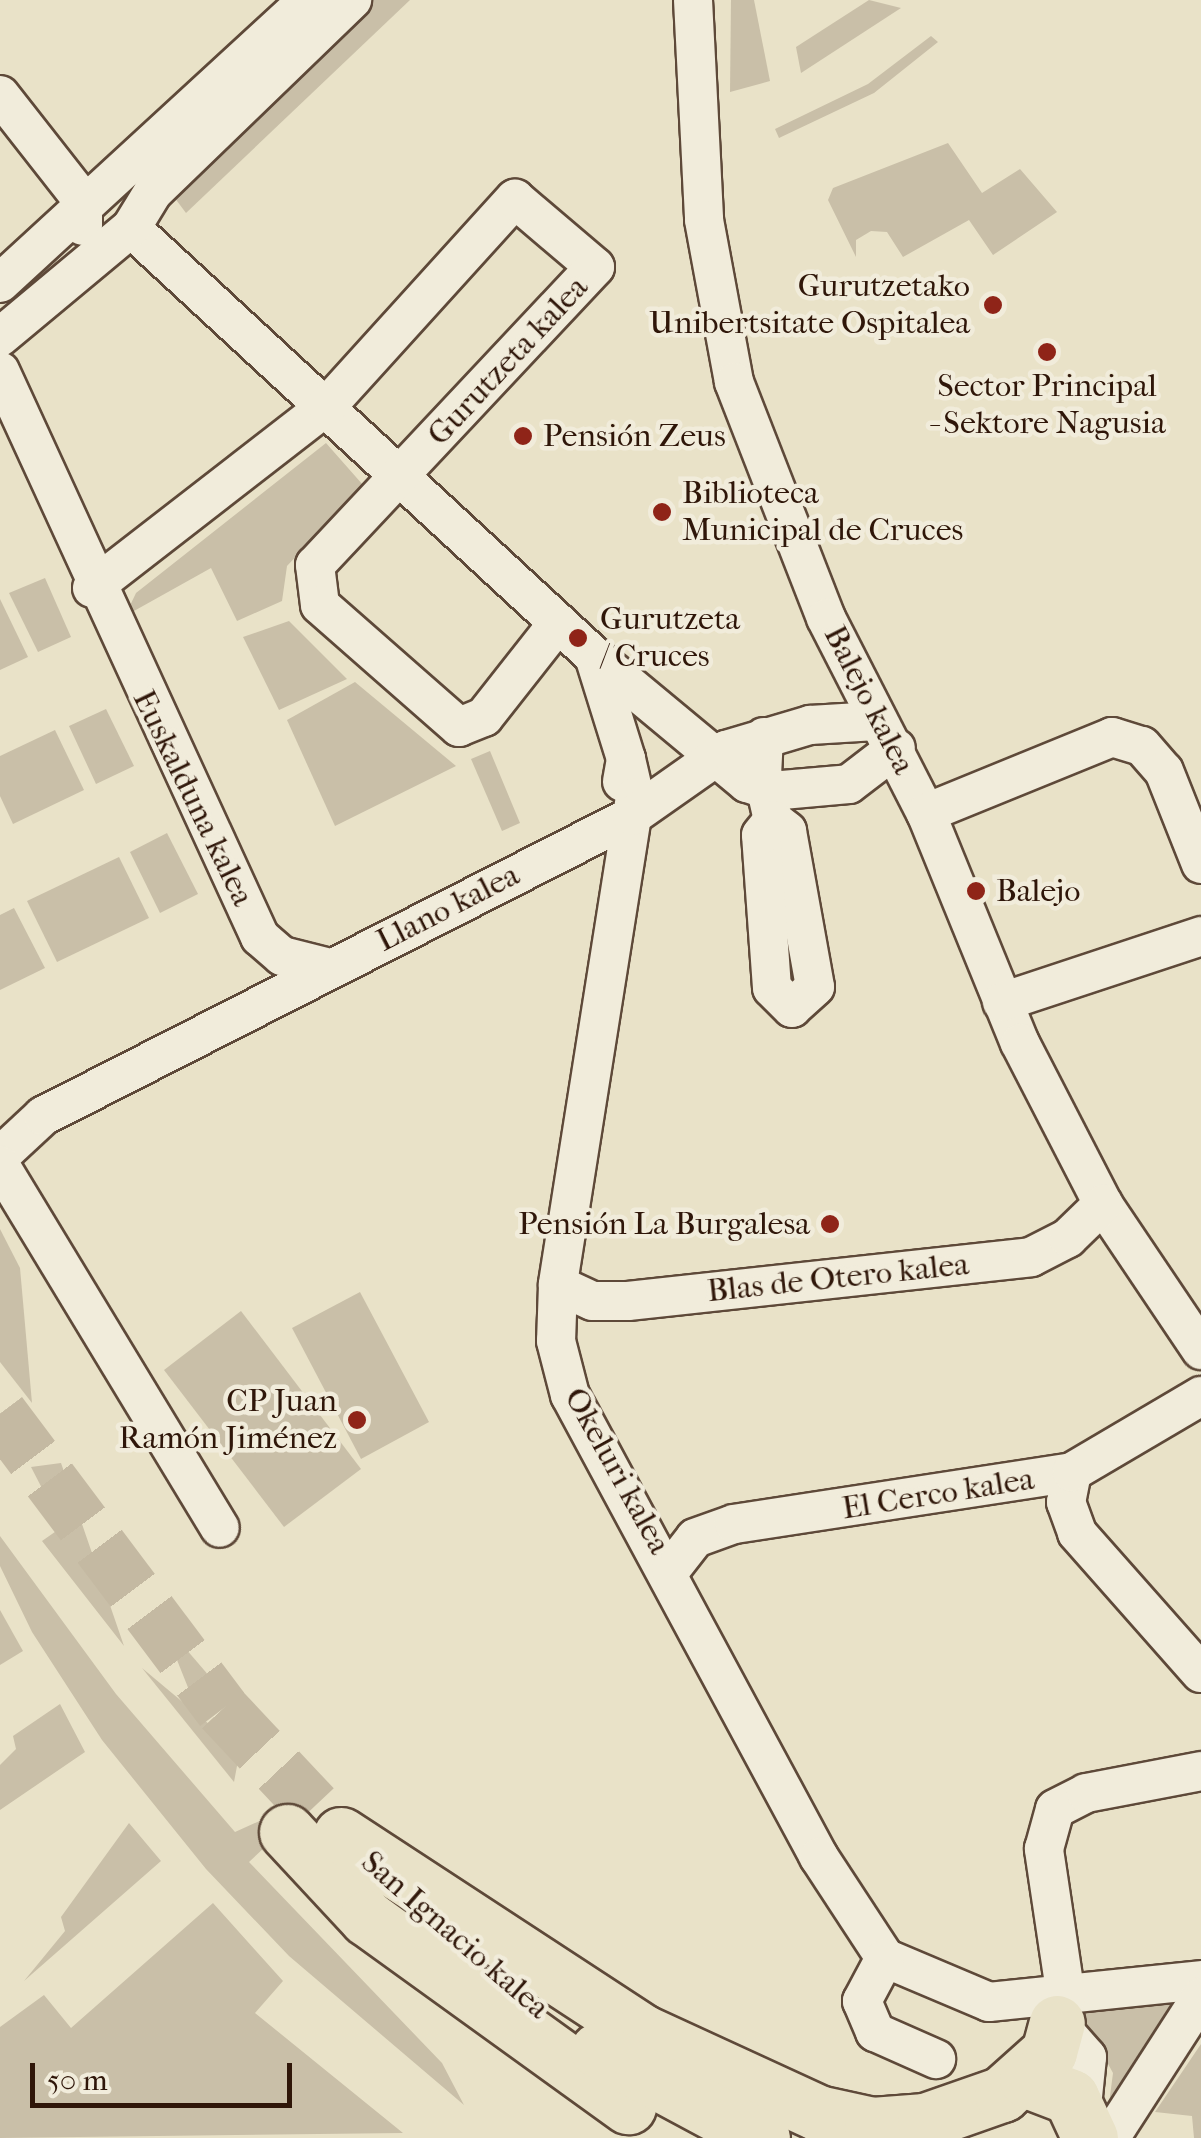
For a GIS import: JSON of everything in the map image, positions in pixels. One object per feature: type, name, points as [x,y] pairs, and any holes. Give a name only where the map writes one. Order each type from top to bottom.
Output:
[{"type":"main road","points":[[314,1825],[642,2032],[818,2114],[872,2125],[925,2121],[1027,2080],[1061,2010]]},
{"type":"main road","name":"San Ignacio kalea","points":[[314,1825],[367,1918],[555,2060],[688,2138]]},
{"type":"main road","name":"San Ignacio kalea","points":[[314,1825],[532,2005],[762,2138]]},
{"type":"main road","points":[[367,1918],[478,2044],[607,2138]]},
{"type":"main road","points":[[1027,2080],[1071,2097],[1090,2132]]},
{"type":"street","points":[[0,282],[83,201],[308,0]]},
{"type":"street","points":[[0,337],[70,272],[131,228],[153,192],[352,0]]},
{"type":"street","name":"Balejo kalea","points":[[694,0],[704,220],[734,382],[886,735],[926,813],[1002,1002],[1103,1204],[1201,1350]]},
{"type":"street","points":[[0,95],[83,201],[70,272]]},
{"type":"street","points":[[130,158],[131,228],[404,474],[594,656],[772,806]]},
{"type":"street","name":"Gurutzeta kalea","points":[[327,406],[515,199],[596,267],[404,474]]},
{"type":"street","name":"Euskalduna kalea","points":[[0,371],[92,588],[260,937],[282,956],[330,968]]},
{"type":"street","points":[[92,588],[327,406]]},
{"type":"street","points":[[404,474],[315,565],[320,606],[459,727],[484,717],[558,623]]},
{"type":"street","name":"Okeluri kalea","points":[[594,656],[626,759],[632,816],[558,1285],[556,1341],[570,1395],[671,1569],[819,1857],[885,1958]]},
{"type":"street","points":[[772,806],[849,784],[886,735]]},
{"type":"street","name":"Llano kalea","points":[[0,1156],[43,1116],[632,816],[715,755],[764,736],[886,735]]},
{"type":"street","points":[[764,736],[772,806]]},
{"type":"street","points":[[926,813],[1112,736],[1142,746],[1164,771],[1201,864]]},
{"type":"street","points":[[594,832],[626,759]]},
{"type":"street","points":[[1002,1002],[1201,936]]},
{"type":"street","points":[[0,1165],[220,1528]]},
{"type":"street","name":"Blas de Otero kalea","points":[[558,1285],[593,1300],[628,1301],[1031,1256],[1068,1238],[1103,1204]]},
{"type":"street","name":"El Cerco kalea","points":[[671,1569],[696,1538],[734,1524],[1072,1472],[1201,1396]]},
{"type":"street","points":[[1072,1472],[1066,1502],[1077,1533],[1201,1673]]},
{"type":"street","points":[[1090,2132],[1087,2056],[1061,2010],[1044,1849],[1055,1809],[1086,1793],[1201,1771]]},
{"type":"street","points":[[936,2058],[875,2032],[862,2001],[885,1958],[989,2002],[1061,2010],[1201,1980]]},
{"type":"street","points":[[1090,2132],[1201,1998]]},
{"type":"shaded area","points":[[369,0],[410,0],[186,213],[171,193]]},
{"type":"shaded area","points":[[731,0],[754,0],[770,81],[730,92]]},
{"type":"shaded area","points":[[869,0],[901,8],[801,73],[796,47]]},
{"type":"shaded area","points":[[931,36],[938,42],[874,93],[779,138],[775,129],[868,84]]},
{"type":"shaded area","points":[[948,143],[982,193],[1020,169],[1057,212],[993,255],[969,220],[903,257],[887,232],[871,231],[856,240],[856,257],[828,200],[833,188]]},
{"type":"shaded area","points":[[326,443],[363,485],[287,566],[282,601],[237,621],[211,568],[125,616],[136,593]]},
{"type":"shaded area","points":[[45,578],[71,637],[38,652],[9,593]]},
{"type":"shaded area","points":[[0,599],[28,657],[0,670]]},
{"type":"shaded area","points":[[289,621],[347,679],[279,710],[243,637]]},
{"type":"shaded area","points":[[355,682],[456,766],[335,826],[287,720]]},
{"type":"shaded area","points":[[106,709],[134,766],[96,784],[69,726]]},
{"type":"shaded area","points":[[55,730],[84,790],[13,824],[0,796],[0,756]]},
{"type":"shaded area","points":[[490,751],[520,823],[502,831],[471,759]]},
{"type":"shaded area","points":[[167,833],[198,894],[160,913],[130,852]]},
{"type":"shaded area","points":[[119,857],[149,918],[57,962],[27,901]]},
{"type":"shaded area","points":[[14,908],[45,968],[0,990],[0,915]]},
{"type":"shaded area","points":[[0,1229],[20,1268],[32,1403],[0,1362]]},
{"type":"shaded area","points":[[360,1292],[429,1422],[361,1459],[292,1328]]},
{"type":"shaded area","points":[[241,1311],[361,1469],[284,1527],[164,1370]]},
{"type":"shaded area","points":[[61,1463],[124,1646],[42,1541],[62,1527],[31,1467]]},
{"type":"shaded area","points":[[0,1536],[116,1694],[235,1832],[324,1792],[249,1862],[442,2063],[464,2105],[289,1956],[206,1869],[102,1740],[32,1632],[0,1566]]},
{"type":"shaded area","points":[[0,1610],[23,1651],[0,1665]]},
{"type":"shaded area","points":[[161,1620],[241,1713],[189,1690]]},
{"type":"shaded area","points":[[142,1668],[240,1750],[234,1782]]},
{"type":"shaded area","points":[[60,1704],[85,1752],[0,1810],[0,1765],[16,1749],[13,1736]]},
{"type":"shaded area","points":[[129,1823],[161,1861],[24,1981],[65,1931],[61,1917]]},
{"type":"shaded area","points":[[213,1903],[283,1981],[255,2013],[403,2133],[0,2138],[0,2027],[44,1995],[71,2028]]},
{"type":"shaded area","points":[[1192,1991],[1106,2127],[1113,2073],[1077,2007]]},
{"type":"shaded area","points":[[1201,2044],[1201,2138],[1194,2138],[1192,2116],[1155,2112]]},
{"type":"tunnel","points":[[0,1413],[222,1709],[314,1807]]},
{"type":"place","name":"Gurutzetako Unibertsitate Ospitalea","points":[[993,305]]},
{"type":"place","name":"Sector Principal - Sektore Nagusia","points":[[1047,352]]},
{"type":"place","name":"Pensión Zeus","points":[[523,436]]},
{"type":"place","name":"Biblioteca Municipal de Cruces","points":[[662,512]]},
{"type":"place","name":"Gurutzeta / Cruces","points":[[578,638]]},
{"type":"place","name":"Balejo","points":[[976,891]]},
{"type":"place","name":"Pensión La Burgalesa","points":[[830,1224]]},
{"type":"place","name":"CP Juan Ramón Jiménez","points":[[357,1420]]}]
